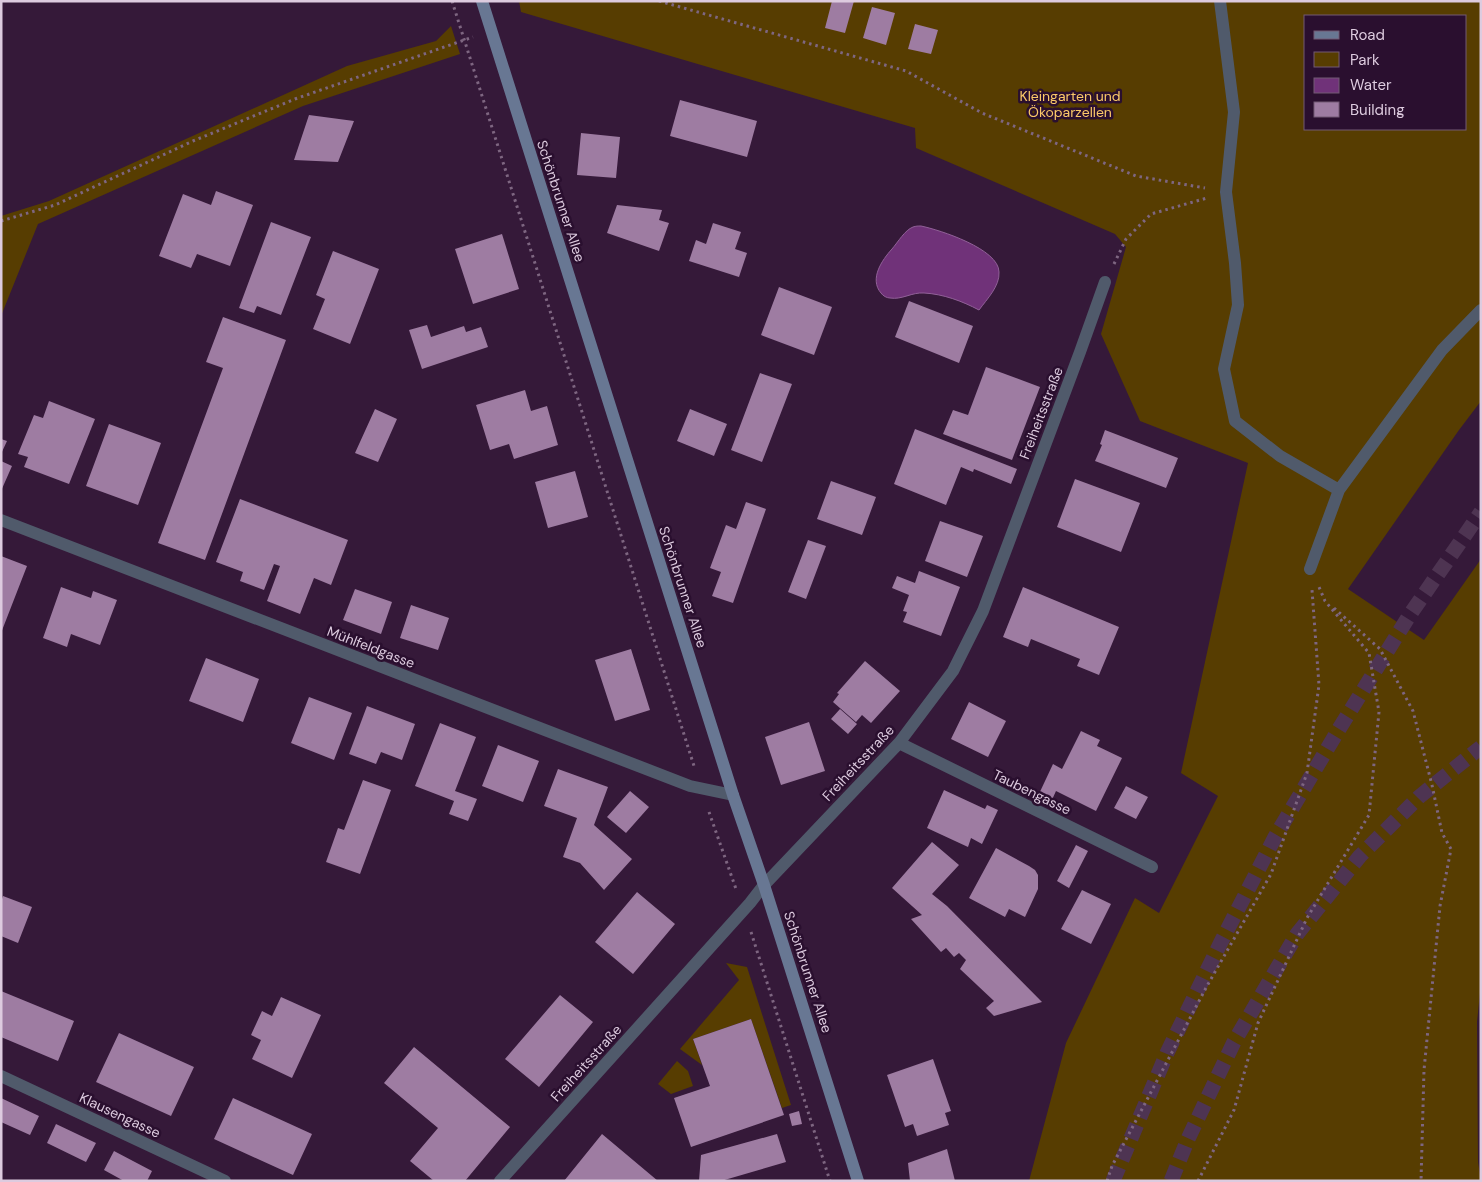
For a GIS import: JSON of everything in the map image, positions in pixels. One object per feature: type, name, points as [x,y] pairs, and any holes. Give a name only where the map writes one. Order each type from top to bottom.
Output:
[{"type":"main road","name":"Schönbrunner Allee","points":[[482,1],[733,795],[764,885],[858,1181]]},
{"type":"street","points":[[1220,1],[1234,112],[1226,192],[1238,305],[1224,369],[1235,420],[1280,456],[1339,490]]},
{"type":"street","name":"Freiheitsstraße","points":[[500,1181],[744,910],[764,885],[899,743],[953,671],[983,611],[1080,352],[1104,282]]},
{"type":"street","points":[[1310,569],[1339,490],[1442,350],[1481,310]]},
{"type":"street","name":"Mühlfeldgasse","points":[[1,520],[671,779],[690,786],[733,795]]},
{"type":"street","name":"Taubengasse","points":[[899,743],[1152,867]]},
{"type":"street","name":"Klausengasse","points":[[1,1076],[225,1181]]},
{"type":"path","points":[[452,1],[701,788],[744,910],[830,1181]]},
{"type":"path","points":[[659,1],[906,71],[982,113],[1136,176],[1226,192]]},
{"type":"path","points":[[1,221],[54,205],[193,142],[296,99],[464,39]]},
{"type":"path","points":[[1104,282],[1126,239],[1151,214],[1226,192]]},
{"type":"path","points":[[1198,1181],[1234,1110],[1258,1023],[1307,918],[1369,815],[1378,712],[1369,653],[1325,601],[1310,569]]},
{"type":"path","points":[[1107,1181],[1112,1166],[1202,994],[1271,874],[1307,774],[1319,685],[1310,569]]},
{"type":"path","points":[[1325,601],[1380,649],[1413,711],[1442,833],[1451,849],[1440,906],[1424,1070],[1421,1181]]},
{"type":"green space","name":"Kleingarten und Ökoparzellen","points":[[519,1],[1481,1],[1481,401],[1348,589],[1424,640],[1481,559],[1481,983],[1477,1022],[1478,1162],[1481,1181],[1029,1181],[1066,1043],[1135,898],[1159,913],[1218,796],[1181,773],[1248,463],[1140,421],[1101,334],[1126,247],[1115,234],[916,148],[915,128],[521,12]]},
{"type":"green space","points":[[451,26],[460,54],[303,106],[38,224],[1,316],[1,216],[49,201],[347,66],[436,41]]},
{"type":"green space","points":[[726,963],[747,967],[791,1105],[782,1108],[751,1019],[693,1039],[702,1065],[680,1049],[739,980]]},
{"type":"green space","points":[[677,1061],[688,1071],[693,1086],[671,1094],[658,1084]]},
{"type":"water","points":[[921,226],[954,236],[979,248],[996,264],[999,277],[992,292],[979,310],[945,296],[920,293],[894,298],[886,297],[881,293],[876,282],[881,264],[907,231],[913,227]]},
{"type":"building","points":[[832,1],[854,1],[845,33],[825,28]]},
{"type":"building","points":[[872,7],[895,13],[886,45],[863,38]]},
{"type":"building","points":[[915,24],[938,30],[931,54],[908,49]]},
{"type":"building","points":[[680,100],[757,121],[747,157],[670,136]]},
{"type":"building","points":[[309,115],[354,121],[338,162],[294,160]]},
{"type":"building","points":[[581,133],[620,137],[616,178],[577,175]]},
{"type":"building","points":[[216,191],[253,205],[230,266],[197,254],[191,268],[159,256],[183,194],[211,205]]},
{"type":"building","points":[[617,205],[662,210],[659,220],[669,223],[659,251],[607,233]]},
{"type":"building","points":[[271,222],[311,237],[281,315],[257,306],[254,313],[239,308]]},
{"type":"building","points":[[713,223],[741,232],[735,249],[747,253],[739,277],[689,261],[696,240],[706,244]]},
{"type":"building","points":[[502,234],[519,289],[473,304],[455,249]]},
{"type":"building","points":[[333,251],[379,269],[350,344],[313,329],[325,299],[316,295]]},
{"type":"building","points":[[779,287],[832,307],[814,355],[761,335]]},
{"type":"building","points":[[909,301],[973,326],[959,363],[895,337]]},
{"type":"building","points":[[223,317],[286,340],[205,560],[158,543],[223,368],[206,362]]},
{"type":"building","points":[[427,325],[431,337],[464,326],[466,332],[481,327],[488,347],[422,369],[409,330]]},
{"type":"building","points":[[986,367],[1040,387],[1012,460],[943,434],[953,410],[968,415]]},
{"type":"building","points":[[760,373],[792,384],[762,462],[731,450]]},
{"type":"building","points":[[525,390],[531,411],[547,406],[558,445],[514,459],[509,444],[490,450],[476,405]]},
{"type":"building","points":[[49,401],[95,419],[69,484],[24,467],[28,457],[18,454],[34,415],[43,418]]},
{"type":"building","points":[[375,409],[397,419],[378,462],[355,453]]},
{"type":"building","points":[[690,409],[727,424],[714,456],[677,441]]},
{"type":"building","points":[[109,424],[161,443],[138,505],[86,486]]},
{"type":"building","points":[[915,429],[1017,469],[1011,484],[974,469],[973,472],[961,467],[946,505],[894,484]]},
{"type":"building","points":[[1105,430],[1178,458],[1166,488],[1095,461],[1102,445],[1100,444]]},
{"type":"building","points":[[1,439],[7,441],[1,454]]},
{"type":"building","points":[[1,461],[12,466],[1,491]]},
{"type":"building","points":[[575,471],[588,517],[548,528],[535,482]]},
{"type":"building","points":[[1075,479],[1140,503],[1121,552],[1057,527]]},
{"type":"building","points":[[831,481],[876,497],[862,535],[817,519]]},
{"type":"building","points":[[240,499],[348,540],[331,585],[314,578],[300,614],[267,601],[280,566],[274,564],[264,590],[240,581],[243,572],[216,562]]},
{"type":"building","points":[[746,502],[766,509],[733,603],[712,596],[721,572],[710,568],[726,525],[736,529]]},
{"type":"building","points":[[940,521],[983,536],[967,577],[925,561]]},
{"type":"building","points":[[808,540],[826,546],[806,599],[788,592]]},
{"type":"building","points":[[1,556],[27,566],[1,633]]},
{"type":"building","points":[[919,571],[960,587],[941,636],[903,622],[907,612],[903,611],[909,595],[892,588],[897,576],[915,583]]},
{"type":"building","points":[[61,587],[91,598],[93,591],[117,600],[100,645],[71,634],[67,647],[43,638]]},
{"type":"building","points":[[1023,587],[1119,627],[1099,675],[1077,666],[1080,659],[1031,639],[1028,647],[1003,637]]},
{"type":"building","points":[[355,589],[392,602],[381,634],[343,620]]},
{"type":"building","points":[[411,605],[449,618],[438,650],[400,638]]},
{"type":"building","points":[[631,649],[650,710],[615,721],[595,660]]},
{"type":"building","points":[[206,658],[259,679],[243,722],[189,701]]},
{"type":"building","points":[[865,661],[900,691],[871,723],[862,715],[856,722],[833,702],[839,694],[837,693]]},
{"type":"building","points":[[309,697],[352,713],[334,760],[291,743]]},
{"type":"building","points":[[969,702],[1006,721],[988,757],[951,739]]},
{"type":"building","points":[[367,706],[415,724],[402,760],[381,752],[376,764],[349,754]]},
{"type":"building","points":[[840,709],[857,724],[848,734],[831,719]]},
{"type":"building","points":[[809,722],[825,771],[781,785],[765,737]]},
{"type":"building","points":[[440,723],[476,737],[455,791],[477,799],[468,821],[449,814],[454,801],[415,786]]},
{"type":"building","points":[[1081,731],[1100,740],[1097,746],[1122,758],[1096,811],[1056,791],[1051,802],[1038,796],[1053,764],[1062,769]]},
{"type":"building","points":[[498,745],[539,761],[523,802],[482,786]]},
{"type":"building","points":[[558,769],[608,787],[594,825],[632,859],[604,890],[580,863],[563,857],[577,818],[544,806]]},
{"type":"building","points":[[363,780],[391,790],[360,874],[326,862],[338,828],[344,830]]},
{"type":"building","points":[[1126,786],[1148,797],[1136,819],[1114,808]]},
{"type":"building","points":[[944,790],[985,809],[987,805],[998,810],[982,844],[971,838],[968,847],[927,828]]},
{"type":"building","points":[[630,791],[649,807],[626,833],[607,817]]},
{"type":"building","points":[[932,842],[959,865],[932,894],[947,906],[1042,1002],[994,1016],[986,1008],[994,1001],[960,969],[966,960],[959,953],[954,957],[946,948],[941,952],[911,919],[922,915],[892,888]]},
{"type":"building","points":[[1076,845],[1088,851],[1069,888],[1057,881]]},
{"type":"building","points":[[996,848],[1029,866],[1038,875],[1038,889],[1025,917],[1009,909],[1005,917],[969,898]]},
{"type":"building","points":[[1082,890],[1111,904],[1091,944],[1061,929]]},
{"type":"building","points":[[637,892],[675,924],[633,974],[595,942]]},
{"type":"building","points":[[3,896],[32,907],[18,943],[1,936],[1,902]]},
{"type":"building","points":[[1,991],[74,1021],[58,1061],[1,1037]]},
{"type":"building","points":[[560,995],[593,1022],[539,1087],[505,1059]]},
{"type":"building","points":[[281,997],[321,1015],[292,1078],[252,1059],[261,1040],[251,1035],[262,1011],[272,1016]]},
{"type":"building","points":[[751,1019],[784,1115],[691,1147],[674,1098],[710,1086],[693,1039]]},
{"type":"building","points":[[119,1033],[194,1067],[171,1116],[96,1082]]},
{"type":"building","points":[[414,1047],[510,1127],[465,1181],[434,1181],[410,1161],[438,1128],[384,1083]]},
{"type":"building","points":[[933,1059],[951,1111],[945,1113],[949,1125],[917,1136],[913,1124],[905,1127],[887,1075]]},
{"type":"building","points":[[1,1098],[39,1116],[30,1135],[1,1122]]},
{"type":"building","points":[[233,1098],[312,1134],[293,1175],[214,1139]]},
{"type":"building","points":[[799,1111],[802,1124],[792,1126],[789,1114]]},
{"type":"building","points":[[56,1124],[96,1143],[86,1162],[47,1143]]},
{"type":"building","points":[[602,1134],[658,1181],[564,1181]]},
{"type":"building","points":[[777,1134],[786,1162],[721,1181],[699,1181],[701,1155]]},
{"type":"building","points":[[947,1149],[955,1181],[910,1181],[908,1163]]},
{"type":"building","points":[[114,1151],[152,1171],[147,1181],[124,1181],[104,1170]]},
{"type":"tunnel","points":[[1113,1181],[1167,1053],[1275,837],[1409,616],[1481,512]]},
{"type":"tunnel","points":[[1171,1181],[1188,1139],[1234,1042],[1297,934],[1360,856],[1419,797],[1481,747]]}]
